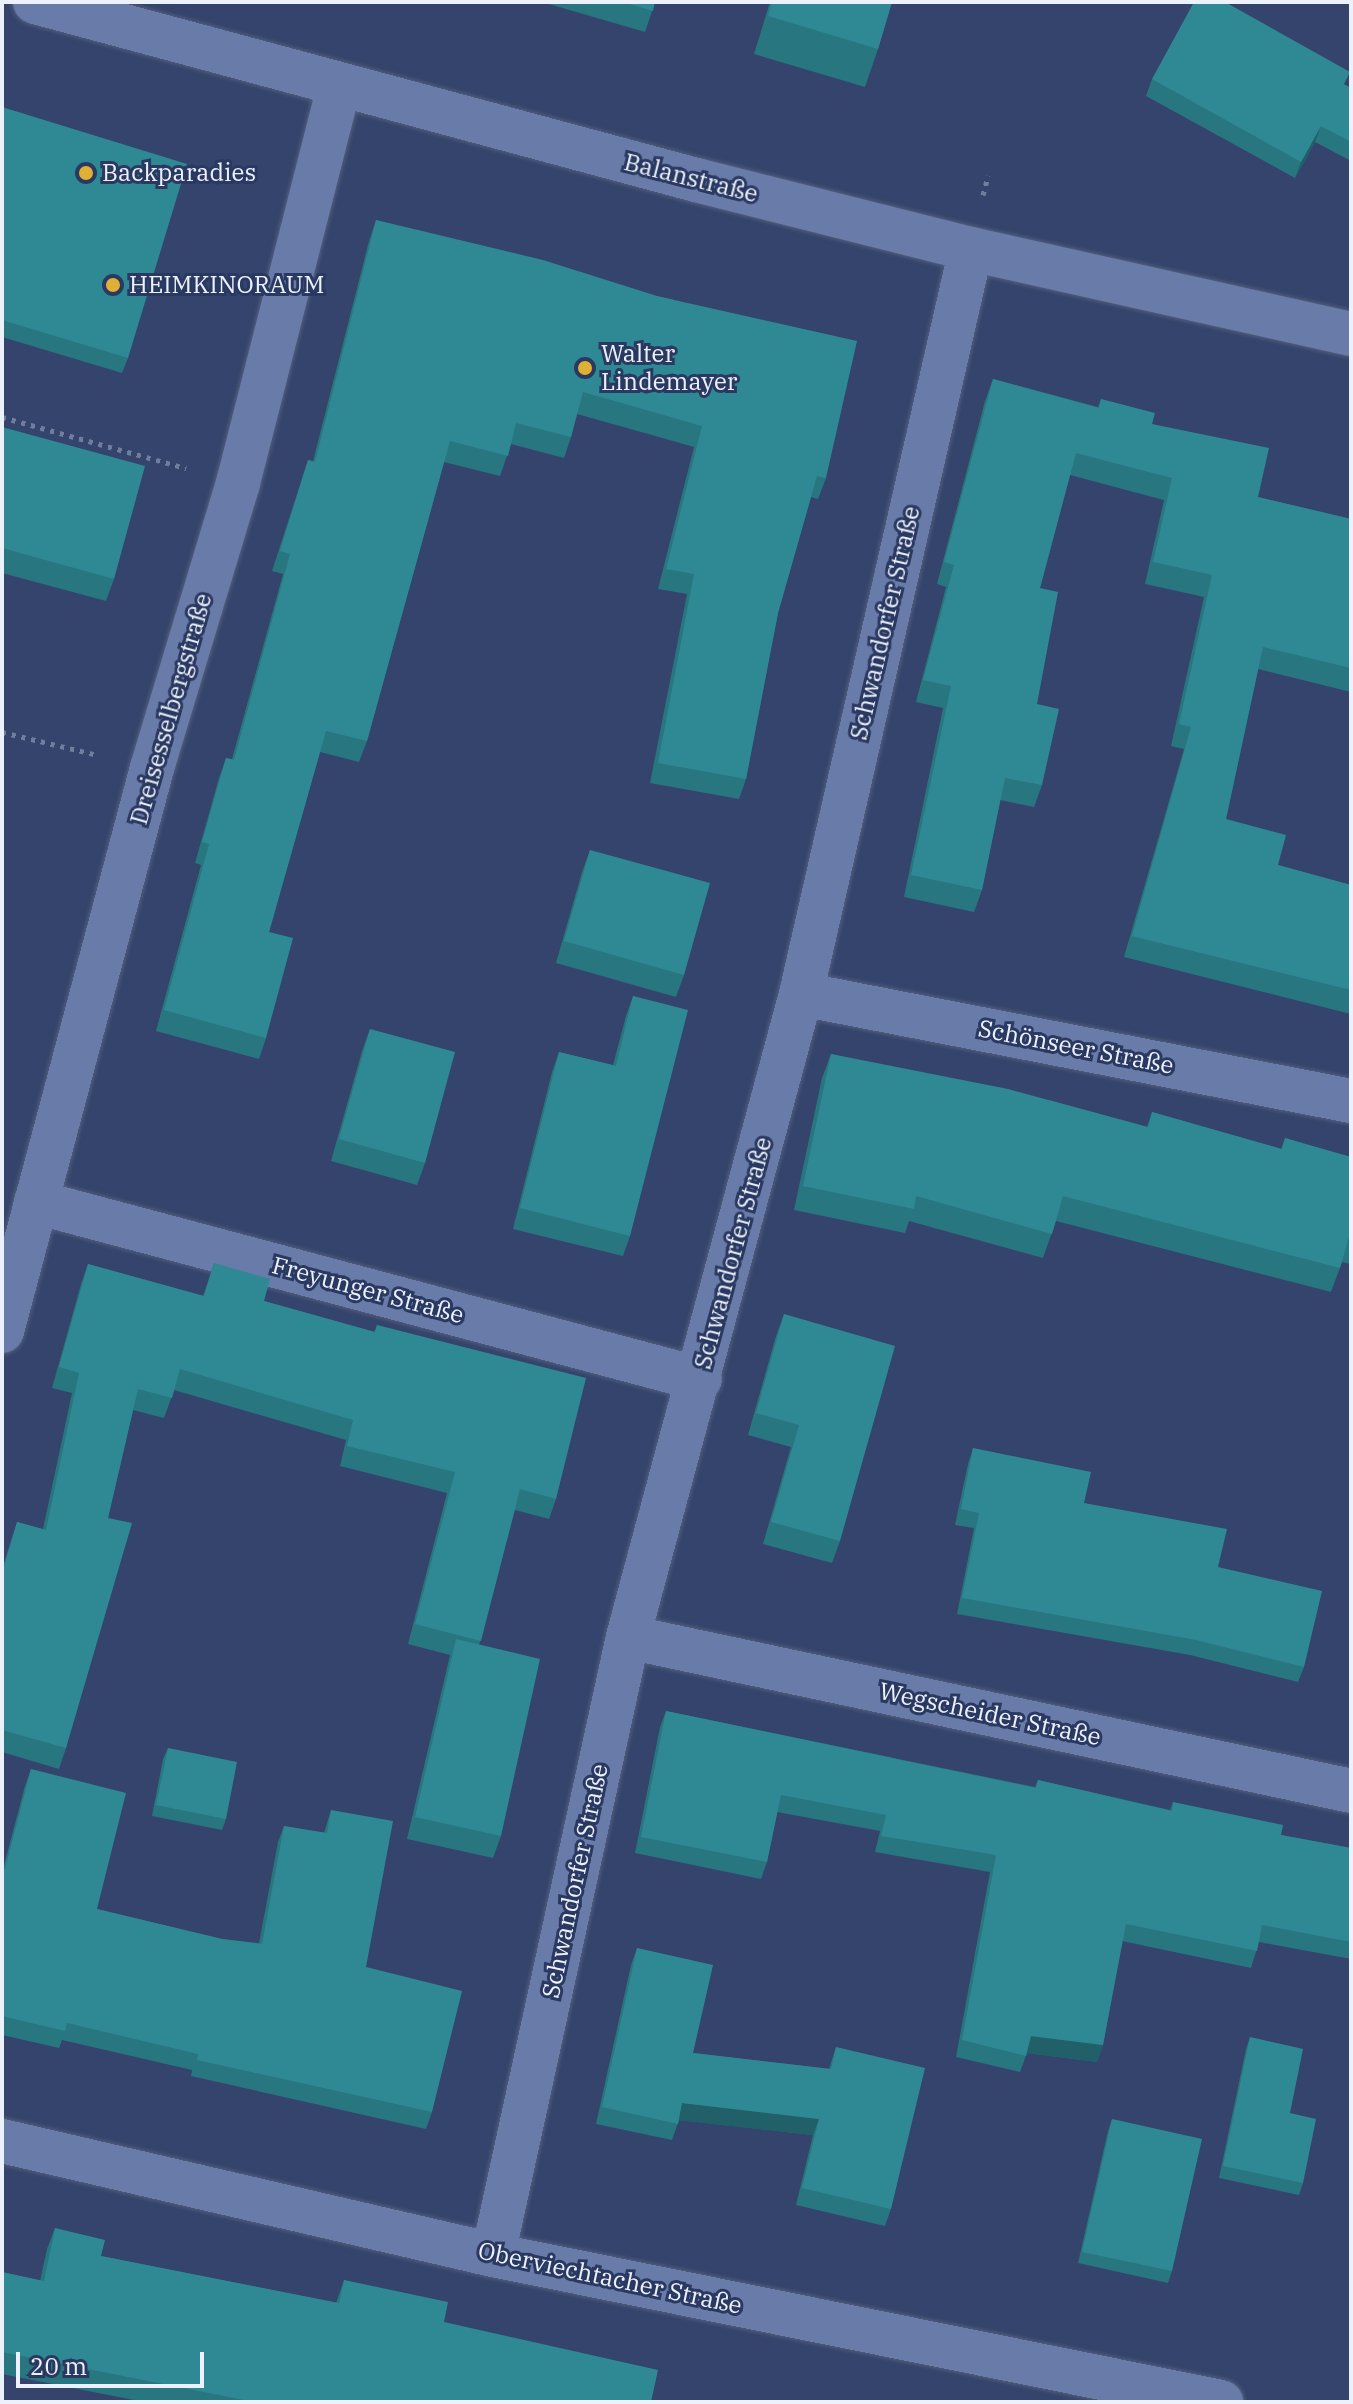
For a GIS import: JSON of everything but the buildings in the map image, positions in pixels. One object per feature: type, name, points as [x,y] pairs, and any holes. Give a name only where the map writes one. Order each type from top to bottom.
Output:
[{"type":"street","name":"Balanstraße","points":[[35,2],[339,86],[971,249],[1351,334]]},
{"type":"street","name":"Dreisesselbergstraße","points":[[2,1331],[152,768],[238,483],[339,86]]},
{"type":"street","name":"Schwandorfer Straße","points":[[493,2255],[628,1637],[700,1379],[801,994],[971,249]]},
{"type":"street","name":"Schönseer Straße","points":[[801,994],[1351,1101]]},
{"type":"street","name":"Freyunger Straße","points":[[36,1202],[700,1379]]},
{"type":"street","name":"Wegscheider Straße","points":[[628,1637],[1351,1791]]},
{"type":"street","name":"Oberviechtacher Straße","points":[[2,2141],[493,2255],[1221,2402]]},
{"type":"path","points":[[2,417],[238,483]]},
{"type":"path","points":[[2,732],[152,768]]},
{"type":"place","name":"Backparadies","points":[[86,173]]},
{"type":"place","name":"HEIMKINORAUM","points":[[113,285]]},
{"type":"place","name":"Walter Lindemayer","points":[[585,368]]}]
